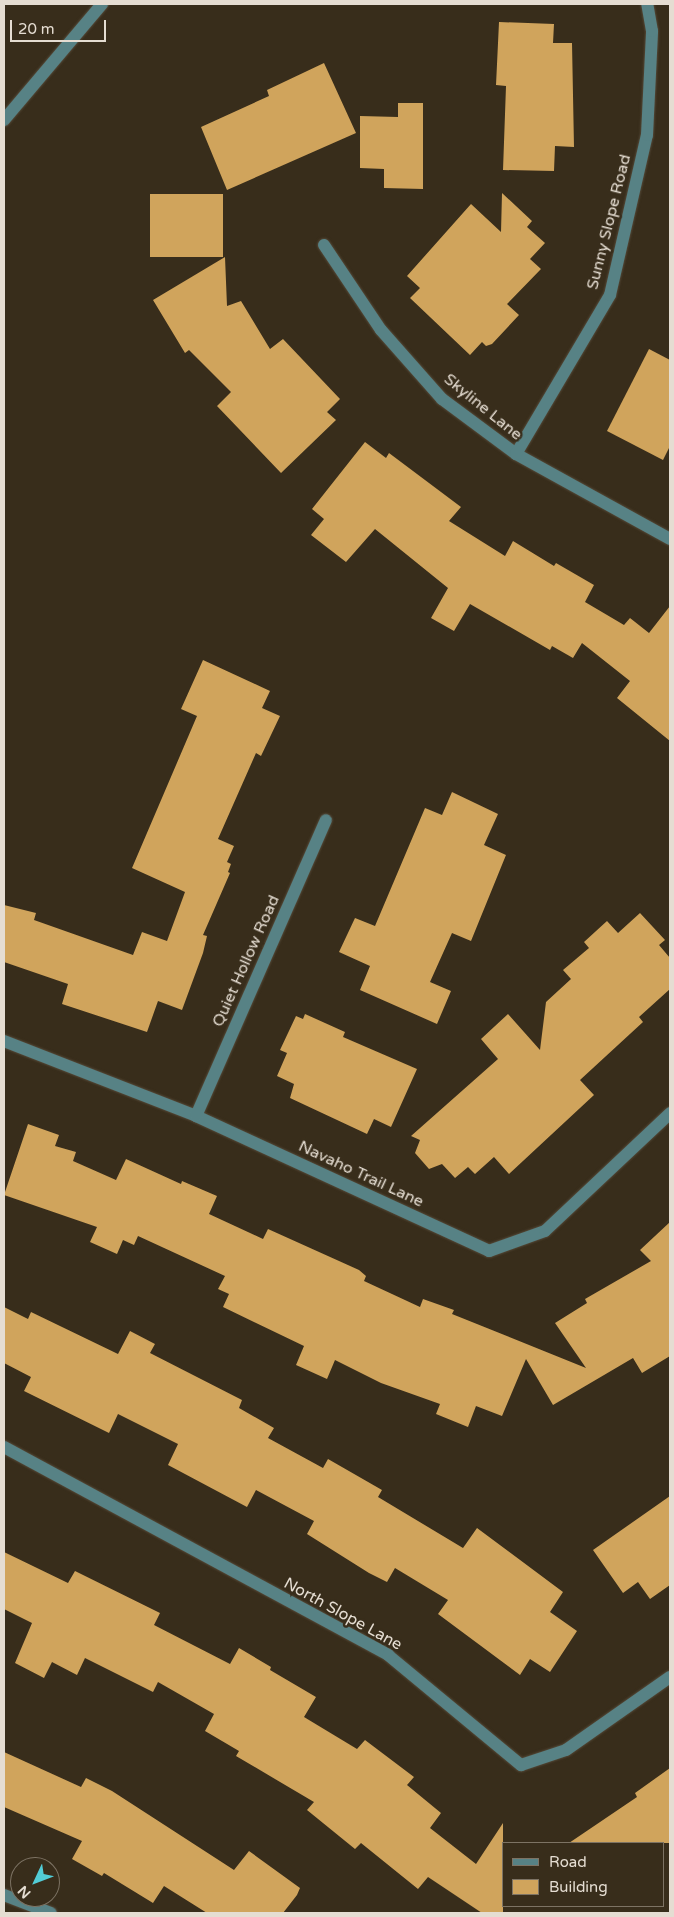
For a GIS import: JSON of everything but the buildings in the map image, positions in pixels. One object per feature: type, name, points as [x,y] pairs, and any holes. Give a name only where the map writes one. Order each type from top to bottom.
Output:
[{"type":"street","points":[[4,120],[102,4]]},
{"type":"street","name":"Sunny Slope Road","points":[[516,454],[610,295],[647,135],[652,31],[647,4]]},
{"type":"street","name":"Skyline Lane","points":[[324,244],[381,330],[442,399],[516,454],[670,539]]},
{"type":"street","name":"Quiet Hollow Road","points":[[196,1116],[326,820]]},
{"type":"street","name":"Navaho Trail Lane","points":[[4,1041],[196,1116],[489,1251],[545,1231],[670,1113]]},
{"type":"street","name":"North Slope Lane","points":[[4,1447],[388,1655],[520,1765],[566,1750],[670,1677]]},
{"type":"street","points":[[4,1895],[51,1913]]}]
